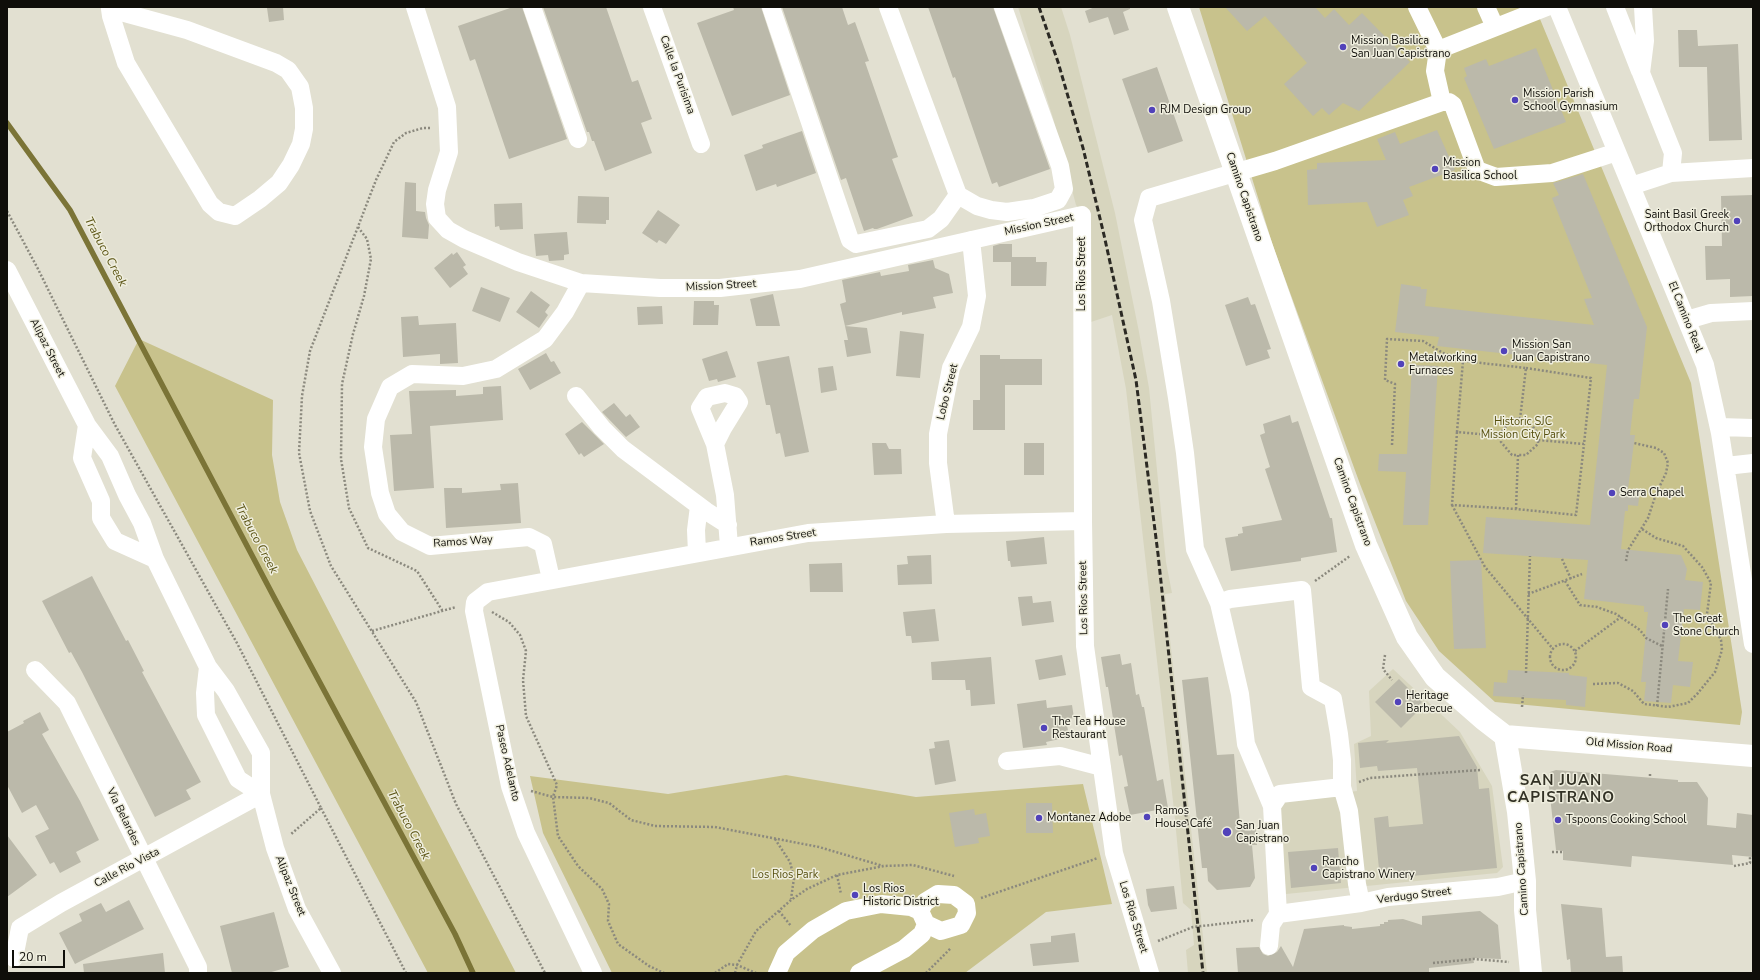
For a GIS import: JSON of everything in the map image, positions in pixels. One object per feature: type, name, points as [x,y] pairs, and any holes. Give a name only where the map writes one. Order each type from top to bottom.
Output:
[{"type":"main road","name":"Camino Capistrano","points":[[1178,7],[1366,545],[1407,637],[1435,677],[1504,736],[1518,812],[1525,881],[1525,910],[1531,973]]},
{"type":"main road","name":"Old Mission Road","points":[[1504,736],[1753,756]]},
{"type":"street","name":"Mission Street","points":[[415,7],[448,107],[449,152],[437,190],[435,204],[437,218],[448,230],[464,239],[518,262],[581,283],[660,288],[720,288],[800,279],[1082,215]]},
{"type":"street","points":[[532,7],[578,139]]},
{"type":"street","name":"Calle la Purisima","points":[[652,7],[701,144]]},
{"type":"street","points":[[771,7],[850,240],[856,244],[928,229],[941,219],[958,196]]},
{"type":"street","points":[[888,7],[958,196],[977,206],[1007,212],[1034,208],[1058,200],[1064,189],[1060,166],[1003,7]]},
{"type":"street","points":[[1418,7],[1438,50],[1435,71],[1442,102]]},
{"type":"street","points":[[1486,7],[1495,28]]},
{"type":"street","points":[[1438,50],[1547,7]]},
{"type":"street","name":"El Camino Real","points":[[1557,7],[1705,365],[1719,427],[1748,575],[1753,644]]},
{"type":"street","points":[[1615,7],[1673,153],[1671,173]]},
{"type":"street","points":[[1641,74],[1645,41],[1643,7]]},
{"type":"street","points":[[110,8],[187,30],[276,63],[288,70],[300,87],[304,108],[304,129],[301,144],[291,165],[279,183],[260,199],[235,216],[219,212],[210,204],[126,63],[110,8]]},
{"type":"street","points":[[1269,946],[1271,925],[1278,914],[1272,806],[1246,744],[1240,694],[1219,603],[1195,549],[1185,453],[1176,391],[1161,301],[1143,220],[1149,198],[1283,158],[1442,102],[1449,102],[1453,105],[1477,170],[1496,177],[1552,173],[1617,152]]},
{"type":"street","points":[[1631,186],[1671,173],[1753,168]]},
{"type":"street","name":"Los Rios Street","points":[[1082,215],[1085,646],[1114,853],[1150,973]]},
{"type":"street","name":"Lobo Street","points":[[946,524],[938,463],[938,434],[951,368],[972,327],[977,296],[970,240]]},
{"type":"street","name":"Alipaz Street","points":[[7,270],[87,425],[110,456],[127,495],[142,523],[155,559],[208,667],[226,690],[261,753],[261,794],[274,848],[297,909],[332,973]]},
{"type":"street","name":"Ramos Way","points":[[551,579],[543,544],[529,537],[430,546],[402,532],[387,514],[380,493],[373,446],[376,419],[390,387],[412,374],[463,376],[496,369],[545,339],[565,312],[581,283]]},
{"type":"street","points":[[1686,320],[1711,313],[1753,311]]},
{"type":"street","points":[[576,396],[602,428],[623,449],[699,506],[728,524]]},
{"type":"street","points":[[87,425],[82,458],[101,501],[101,518],[115,541],[155,559]]},
{"type":"street","points":[[1719,427],[1753,428]]},
{"type":"street","points":[[715,444],[725,495],[730,546]]},
{"type":"street","points":[[1726,466],[1753,463]]},
{"type":"street","points":[[697,553],[696,530],[699,506]]},
{"type":"street","name":"Ramos Street","points":[[481,597],[551,579],[808,533],[946,524],[1083,521]]},
{"type":"street","points":[[1219,603],[1230,599],[1302,590],[1311,687],[1333,699],[1342,760],[1342,788],[1349,811],[1357,884],[1361,903]]},
{"type":"street","name":"Paseo Adelanto","points":[[481,597],[475,616],[510,786],[526,833],[593,973]]},
{"type":"street","points":[[208,667],[204,693],[206,715],[238,779],[261,794]]},
{"type":"street","name":"Via Belardes","points":[[35,670],[67,703],[198,967],[198,973]]},
{"type":"street","points":[[1007,761],[1060,756],[1102,767]]},
{"type":"street","points":[[1272,806],[1280,794],[1342,788]]},
{"type":"street","name":"Calle Rio Vista","points":[[14,958],[20,928],[61,903],[261,794]]},
{"type":"street","name":"Verdugo Street","points":[[1278,914],[1361,903],[1388,897],[1498,887],[1525,881]]},
{"type":"street","points":[[777,973],[786,953],[813,930],[846,911],[882,904],[912,907],[923,918],[941,931],[960,925],[967,913],[966,904],[954,895],[938,894],[925,902],[923,918],[922,934],[904,949],[859,973]]},
{"type":"path","points":[[7,211],[38,269],[115,425],[238,645],[406,973]]},
{"type":"path","points":[[1392,445],[1396,384],[1386,380],[1387,339],[1423,341],[1443,353],[1463,361],[1526,368],[1591,378],[1576,515],[1516,508],[1452,505]]},
{"type":"path","points":[[1463,361],[1452,505],[1486,567],[1553,649]]},
{"type":"path","points":[[1520,419],[1526,368]]},
{"type":"path","points":[[1514,418],[1520,419],[1527,420],[1538,433],[1538,444],[1526,455],[1512,455],[1501,442],[1502,431],[1514,418]]},
{"type":"path","points":[[1457,432],[1501,436]]},
{"type":"path","points":[[1538,440],[1584,444]]},
{"type":"path","points":[[1626,561],[1628,550],[1648,518],[1656,494],[1666,473],[1668,462],[1664,453],[1660,450],[1646,444],[1634,443]]},
{"type":"path","points":[[1516,508],[1518,455]]},
{"type":"path","points":[[1593,684],[1618,683],[1633,691],[1644,704],[1668,707],[1688,703],[1715,672],[1722,650],[1721,640],[1708,614],[1707,605],[1711,593],[1711,583],[1702,567],[1683,546],[1656,538],[1642,529]]},
{"type":"path","points":[[1302,590],[1366,545]]},
{"type":"path","points":[[1526,673],[1530,556]]},
{"type":"path","points":[[1562,559],[1571,579]]},
{"type":"path","points":[[1528,594],[1582,574]]},
{"type":"path","points":[[1565,581],[1580,605],[1597,607],[1621,617],[1640,630],[1646,638],[1662,646]]},
{"type":"path","points":[[1657,706],[1668,589]]},
{"type":"path","points":[[372,631],[481,597],[509,622],[522,640],[526,651],[523,680],[526,716],[557,785],[553,796],[558,836],[578,866],[602,888],[610,904],[608,921],[618,944],[649,966],[664,973]]},
{"type":"path","points":[[1575,651],[1621,617]]},
{"type":"path","points":[[1562,644],[1572,647],[1576,655],[1574,665],[1565,670],[1560,669],[1552,663],[1551,653],[1553,649],[1562,644]]},
{"type":"path","points":[[1386,655],[1383,669],[1392,680]]},
{"type":"path","points":[[1522,707],[1523,695]]},
{"type":"path","points":[[1431,712],[1434,709]]},
{"type":"path","points":[[1342,788],[1370,778],[1480,770]]},
{"type":"path","points":[[510,786],[553,796],[590,798],[610,803],[631,820],[655,826],[715,827],[819,848],[884,866]]},
{"type":"path","points":[[274,848],[321,808]]},
{"type":"path","points":[[775,839],[790,862],[794,878],[791,900]]},
{"type":"path","points":[[1552,852],[1563,852]]},
{"type":"path","points":[[966,904],[1114,853]]},
{"type":"path","points":[[1734,866],[1750,863],[1750,857]]},
{"type":"path","points":[[1142,946],[1192,927],[1253,921],[1278,914]]},
{"type":"path","points":[[1433,963],[1474,959],[1509,962]]},
{"type":"path","points":[[715,973],[728,964],[737,965],[756,973]]},
{"type":"shaded area","points":[[1018,7],[1061,7],[1070,35],[1115,213],[1139,332],[1149,388],[1166,562],[1172,593],[1165,594],[1207,973],[1188,973],[1186,950],[1194,945],[1191,910],[1183,903],[1174,810],[1126,389],[1112,315],[1091,322],[1091,277],[1085,216],[1076,205],[1053,118]]},
{"type":"shaded area","points":[[1393,669],[1460,732],[1492,786],[1503,867],[1497,873],[1286,894],[1278,810],[1288,799],[1357,791],[1354,744],[1371,736],[1369,691]]},
{"type":"green space","name":"Historic SJC Mission City Park","points":[[1199,7],[1535,7],[1691,383],[1742,712],[1740,725],[1495,702],[1439,651],[1406,601],[1360,484],[1273,246]]},
{"type":"green space","points":[[139,339],[273,400],[272,455],[280,502],[297,550],[516,973],[428,973],[115,386]]},
{"type":"green space","name":"Los Rios Park","points":[[786,775],[916,797],[1083,784],[1112,904],[1046,912],[965,973],[612,973],[543,833],[530,776],[668,794]]},
{"type":"building","points":[[283,7],[284,20],[269,22],[267,8]]},
{"type":"building","points":[[513,7],[522,7],[567,139],[509,159],[475,59],[470,61],[458,26]]},
{"type":"building","points":[[543,7],[606,7],[632,82],[638,80],[652,119],[641,123],[652,153],[605,171],[594,141],[592,141],[589,132],[587,132]]},
{"type":"building","points":[[733,7],[761,7],[790,95],[732,116],[697,23],[734,10]]},
{"type":"building","points":[[782,7],[842,7],[848,25],[855,22],[869,61],[865,62],[898,157],[892,159],[913,216],[877,229],[873,228],[864,231],[846,178],[841,180]]},
{"type":"building","points":[[928,7],[993,7],[1050,169],[999,187],[997,182],[992,184],[955,77],[953,78]]},
{"type":"building","points":[[1095,7],[1130,7],[1130,9],[1123,12],[1129,30],[1114,35],[1108,17],[1089,23],[1085,11]]},
{"type":"building","name":"Mission Basilica San Juan Capistrano","points":[[1225,7],[1315,7],[1325,18],[1334,9],[1349,25],[1362,13],[1410,62],[1359,111],[1343,103],[1329,115],[1322,108],[1313,116],[1284,84],[1307,63],[1265,16],[1247,31]]},
{"type":"building","points":[[1678,30],[1697,30],[1698,46],[1738,44],[1742,140],[1709,141],[1707,67],[1679,67]]},
{"type":"building","name":"Mission Parish School Gymnasium","points":[[1536,48],[1566,122],[1494,149],[1464,78],[1467,76],[1464,68],[1486,59],[1489,66]]},
{"type":"building","name":"RJM Design Group","points":[[1157,67],[1183,141],[1148,153],[1122,79]]},
{"type":"building","points":[[1437,130],[1455,170],[1409,187],[1413,196],[1403,200],[1409,215],[1377,227],[1367,202],[1308,205],[1307,170],[1317,169],[1317,163],[1386,160],[1377,139],[1395,132],[1400,144]]},
{"type":"building","points":[[802,131],[816,173],[777,187],[776,184],[756,191],[744,155],[763,148],[762,145]]},
{"type":"building","points":[[1583,174],[1647,327],[1639,399],[1634,399],[1630,435],[1635,435],[1628,489],[1640,490],[1638,506],[1628,505],[1628,511],[1625,511],[1621,549],[1681,555],[1687,569],[1685,580],[1703,582],[1700,610],[1684,609],[1678,661],[1693,662],[1690,687],[1673,685],[1671,703],[1644,701],[1646,682],[1641,682],[1648,612],[1644,612],[1644,606],[1584,599],[1588,560],[1483,553],[1486,517],[1590,525],[1607,365],[1437,346],[1439,337],[1395,332],[1401,284],[1427,289],[1425,306],[1594,325],[1584,299],[1592,298],[1552,198],[1559,195],[1553,183]]},
{"type":"building","points":[[405,182],[416,183],[416,211],[425,212],[429,225],[428,239],[402,237]]},
{"type":"building","name":"Saint Basil Greek Orthodox Church","points":[[1753,195],[1753,296],[1730,297],[1730,279],[1706,280],[1705,246],[1722,246],[1721,196]]},
{"type":"building","points":[[578,196],[609,197],[609,220],[606,220],[606,224],[577,223]]},
{"type":"building","points":[[522,203],[523,229],[500,230],[499,226],[495,227],[494,204]]},
{"type":"building","points":[[658,210],[680,225],[666,244],[659,240],[657,243],[642,233]]},
{"type":"building","points":[[567,232],[569,254],[564,255],[564,260],[549,261],[548,255],[536,256],[534,234]]},
{"type":"building","points":[[1000,244],[1012,244],[1012,257],[1036,257],[1036,262],[1047,262],[1046,286],[1011,286],[1011,262],[993,262],[993,246]]},
{"type":"building","points":[[457,252],[466,265],[463,267],[468,274],[450,288],[434,268],[452,253],[453,255]]},
{"type":"building","points":[[933,260],[935,268],[949,274],[953,293],[933,297],[936,308],[902,315],[902,312],[845,326],[840,304],[846,302],[842,280],[880,272],[881,276],[909,271],[908,265]]},
{"type":"building","points":[[481,287],[510,298],[500,322],[472,311]]},
{"type":"building","points":[[531,291],[550,305],[545,312],[548,315],[539,328],[516,312]]},
{"type":"building","points":[[773,294],[780,326],[756,326],[750,299]]},
{"type":"building","points":[[1248,297],[1251,305],[1255,304],[1271,349],[1267,350],[1270,358],[1246,366],[1225,305]]},
{"type":"building","points":[[694,301],[714,301],[714,305],[719,305],[718,325],[693,325]]},
{"type":"building","points":[[662,306],[663,324],[638,325],[637,307]]},
{"type":"building","points":[[418,316],[419,325],[456,323],[458,363],[440,364],[440,354],[403,357],[401,317]]},
{"type":"building","points":[[845,326],[867,328],[871,353],[847,357],[844,340],[848,340]]},
{"type":"building","points":[[900,331],[924,334],[920,378],[896,376]]},
{"type":"building","points":[[727,351],[736,377],[718,382],[717,379],[709,381],[702,359]]},
{"type":"building","points":[[546,353],[551,362],[554,361],[561,373],[530,390],[518,369]]},
{"type":"building","points":[[980,355],[1000,355],[1000,359],[1042,359],[1042,385],[1005,385],[1005,430],[973,430],[973,400],[980,400]]},
{"type":"building","points":[[789,356],[809,452],[785,457],[780,433],[776,434],[770,405],[766,405],[757,362]]},
{"type":"building","points":[[1412,365],[1438,366],[1428,525],[1403,525],[1406,472],[1378,471],[1379,454],[1407,454]]},
{"type":"building","points":[[833,366],[837,390],[821,393],[818,368]]},
{"type":"building","points":[[501,386],[503,420],[430,426],[434,488],[394,491],[390,435],[412,434],[409,391],[456,390],[456,396],[483,394],[483,387]]},
{"type":"building","points":[[614,403],[626,417],[630,414],[640,427],[626,437],[602,412]]},
{"type":"building","points":[[1290,415],[1292,423],[1298,421],[1330,518],[1332,518],[1337,552],[1301,558],[1301,561],[1231,571],[1225,538],[1238,536],[1238,534],[1243,533],[1242,527],[1282,520],[1265,469],[1270,467],[1260,435],[1265,433],[1263,424]]},
{"type":"building","points":[[582,422],[604,444],[584,457],[581,453],[579,455],[565,434]]},
{"type":"building","points":[[872,443],[886,443],[889,449],[901,449],[902,474],[874,475]]},
{"type":"building","points":[[1024,443],[1044,443],[1044,475],[1024,475]]},
{"type":"building","points":[[518,483],[521,523],[446,528],[444,488],[462,488],[462,493],[501,490],[500,484]]},
{"type":"building","points":[[1044,537],[1047,564],[1011,567],[1010,561],[1008,561],[1006,541]]},
{"type":"building","points":[[931,555],[932,584],[898,585],[897,565],[908,564],[907,556]]},
{"type":"building","points":[[1481,560],[1486,648],[1454,649],[1450,561]]},
{"type":"building","points":[[842,563],[843,592],[810,592],[809,564]]},
{"type":"building","points":[[92,576],[126,641],[128,640],[144,671],[142,672],[201,782],[186,790],[191,799],[155,817],[82,672],[71,652],[69,653],[42,601]]},
{"type":"building","points":[[1032,596],[1033,603],[1051,601],[1054,622],[1022,626],[1018,597]]},
{"type":"building","points":[[935,609],[939,641],[912,643],[911,636],[906,636],[903,612]]},
{"type":"building","points":[[1120,654],[1122,665],[1131,663],[1136,695],[1139,694],[1142,707],[1144,707],[1157,781],[1163,779],[1168,808],[1130,815],[1124,787],[1128,786],[1122,755],[1119,756],[1108,687],[1106,687],[1101,657]]},
{"type":"building","points":[[1062,655],[1066,675],[1039,680],[1035,660]]},
{"type":"building","points":[[991,657],[995,704],[971,706],[970,690],[966,690],[965,680],[932,680],[931,662]]},
{"type":"building","points":[[1508,670],[1569,673],[1569,675],[1587,677],[1585,707],[1566,705],[1566,700],[1493,696],[1494,682],[1507,683]]},
{"type":"building","points":[[1208,677],[1217,755],[1234,754],[1240,824],[1243,823],[1244,830],[1256,829],[1257,845],[1252,845],[1255,878],[1250,887],[1217,890],[1208,881],[1207,868],[1202,868],[1182,680]]},
{"type":"building","name":"Heritage Barbecue","points":[[1399,679],[1422,702],[1415,709],[1418,711],[1401,728],[1375,702]]},
{"type":"building","name":"The Tea House Restaurant","points":[[1046,700],[1047,708],[1072,705],[1074,718],[1066,719],[1069,737],[1046,742],[1047,745],[1023,748],[1017,704]]},
{"type":"building","points":[[40,712],[49,730],[42,734],[80,801],[99,840],[76,852],[81,862],[60,873],[54,862],[50,864],[35,836],[49,829],[36,805],[22,813],[7,785],[7,732]]},
{"type":"building","points":[[1459,736],[1477,767],[1479,789],[1489,788],[1497,868],[1380,879],[1374,818],[1388,816],[1389,827],[1423,824],[1417,768],[1378,771],[1377,766],[1360,768],[1358,743],[1389,740],[1386,743]]},
{"type":"building","points":[[949,740],[956,781],[935,785],[929,749],[935,748],[934,742]]},
{"type":"building","points":[[1556,770],[1678,780],[1678,782],[1697,782],[1708,798],[1707,825],[1736,828],[1737,813],[1753,815],[1753,857],[1732,855],[1733,865],[1632,856],[1631,867],[1563,860],[1563,851],[1556,850],[1548,778],[1550,772]]},
{"type":"building","name":"Montanez Adobe","points":[[1026,803],[1052,803],[1053,833],[1026,833]]},
{"type":"building","points":[[974,809],[975,815],[986,813],[990,836],[978,838],[979,843],[955,847],[949,813]]},
{"type":"building","points":[[7,835],[37,875],[7,897]]},
{"type":"building","name":"Rancho Capistrano Winery","points":[[1338,848],[1341,883],[1291,888],[1288,852]]},
{"type":"building","points":[[1174,886],[1177,909],[1151,912],[1148,905],[1146,889]]},
{"type":"building","points":[[129,900],[144,929],[75,964],[59,933],[82,921],[79,914],[101,903],[106,912]]},
{"type":"building","points":[[1561,904],[1602,908],[1606,957],[1622,956],[1623,973],[1571,973],[1570,959],[1567,960]]},
{"type":"building","points":[[1480,911],[1498,925],[1501,959],[1473,958],[1474,963],[1429,968],[1429,973],[1238,973],[1236,948],[1259,947],[1263,954],[1268,956],[1277,952],[1281,946],[1293,967],[1304,929],[1344,925],[1352,927],[1352,929],[1380,926],[1380,924],[1384,924],[1384,922],[1388,922],[1388,920],[1403,919],[1422,925],[1422,916]]},
{"type":"building","points":[[274,912],[289,967],[268,973],[232,973],[220,926]]},
{"type":"building","points":[[1075,933],[1079,962],[1033,966],[1030,944],[1051,942],[1051,936]]},
{"type":"building","points":[[163,953],[165,973],[84,973],[83,964]]},
{"type":"waterway","name":"Trabuco Creek","points":[[7,123],[70,210],[275,599],[455,934],[473,973]]},
{"type":"railway","points":[[1039,7],[1058,62],[1083,148],[1136,380],[1158,554],[1203,973]]},
{"type":"place","name":"Mission Basilica San Juan Capistrano","points":[[1343,47]]},
{"type":"place","name":"Mission Parish School Gymnasium","points":[[1515,100]]},
{"type":"place","name":"RJM Design Group","points":[[1152,110]]},
{"type":"place","name":"Mission Basilica School","points":[[1435,169]]},
{"type":"place","name":"Saint Basil Greek Orthodox Church","points":[[1737,221]]},
{"type":"place","name":"Mission San Juan Capistrano","points":[[1504,351]]},
{"type":"place","name":"Metalworking Furnaces","points":[[1401,364]]},
{"type":"place","name":"Serra Chapel","points":[[1612,493]]},
{"type":"place","name":"The Great Stone Church","points":[[1665,625]]},
{"type":"place","name":"Heritage Barbecue","points":[[1398,702]]},
{"type":"place","name":"The Tea House Restaurant","points":[[1044,728]]},
{"type":"place","name":"Ramos House Café","points":[[1147,817]]},
{"type":"place","name":"Montanez Adobe","points":[[1039,818]]},
{"type":"place","name":"Tspoons Cooking School","points":[[1558,820]]},
{"type":"place","name":"San Juan Capistrano","points":[[1227,832]]},
{"type":"place","name":"Rancho Capistrano Winery","points":[[1314,868]]},
{"type":"place","name":"Los Rios Historic District","points":[[855,895]]},
{"type":"district","name":"SAN JUAN CAPISTRANO","points":[[1561,790]]}]
